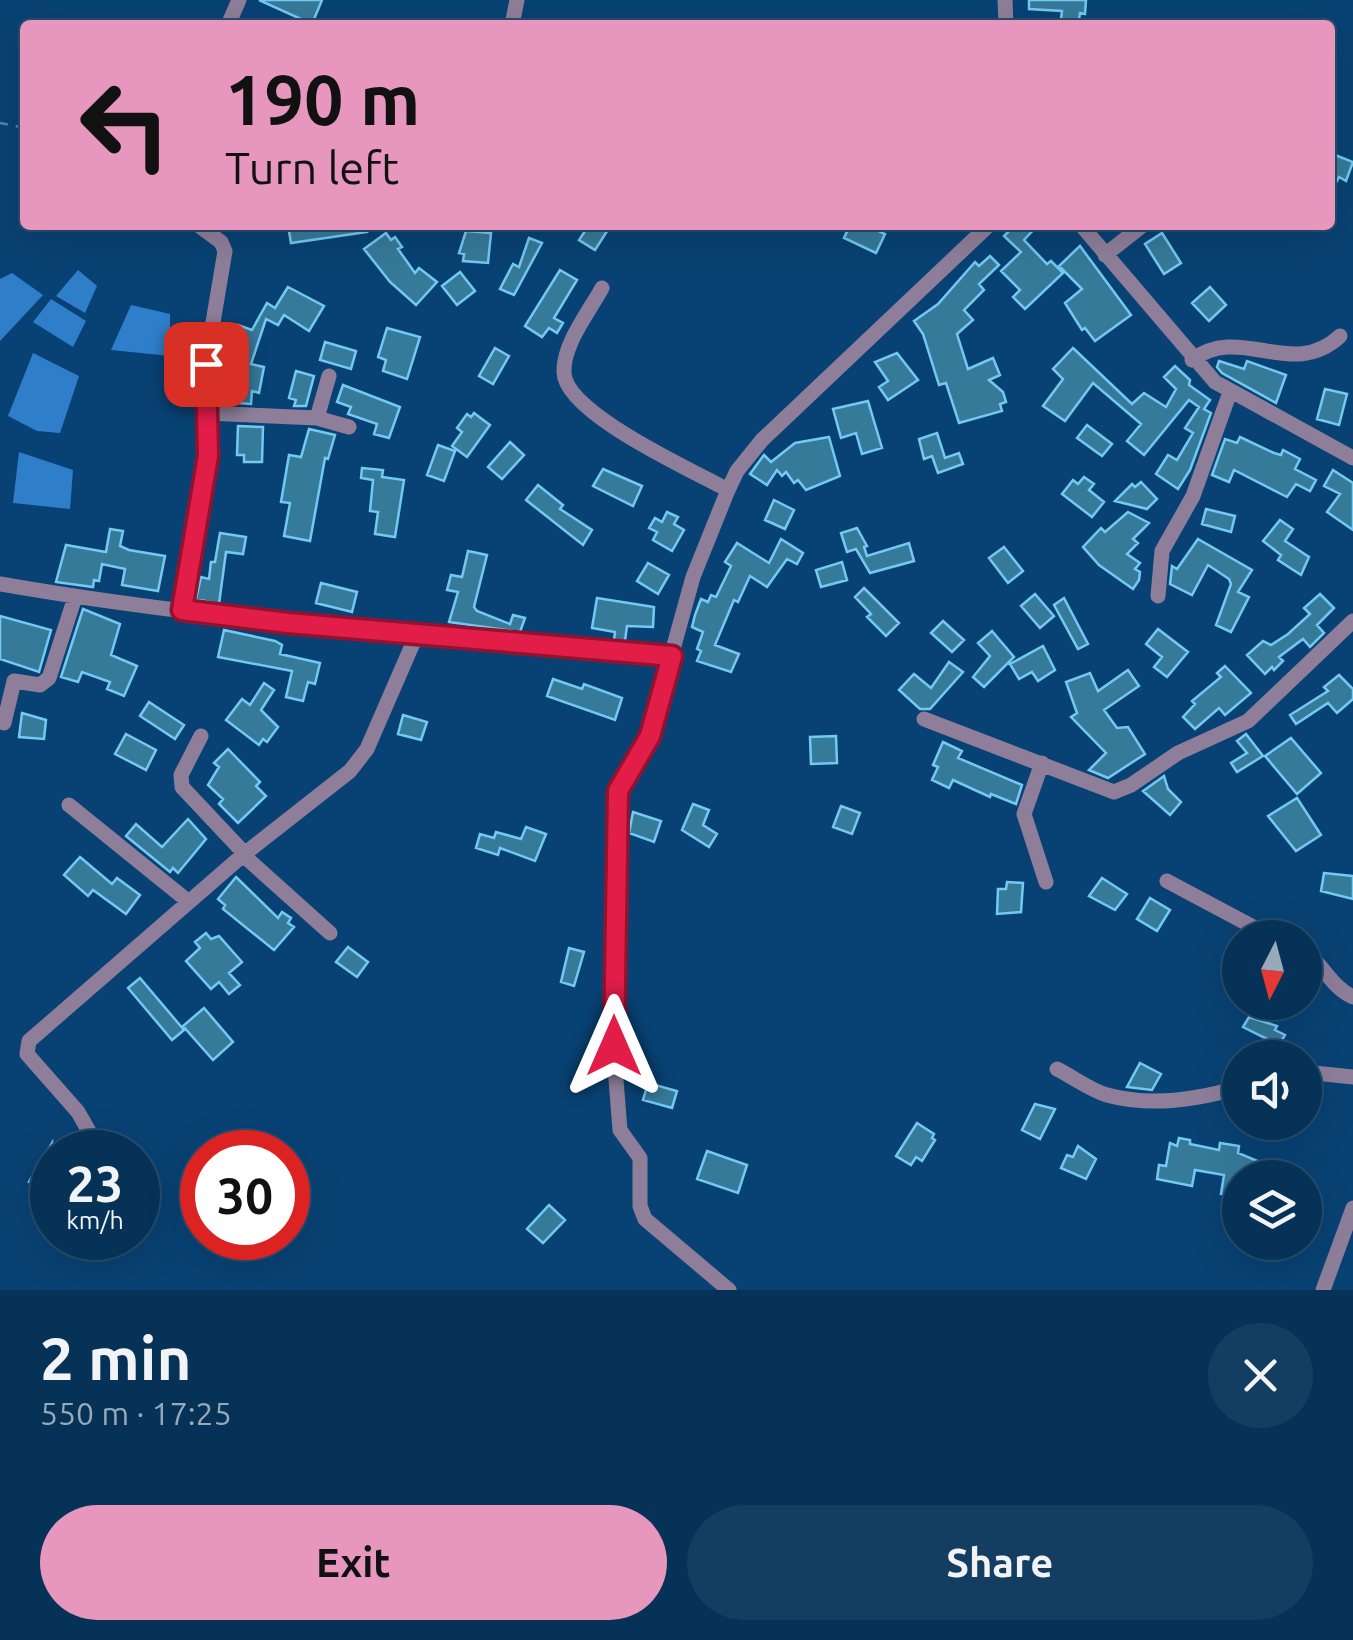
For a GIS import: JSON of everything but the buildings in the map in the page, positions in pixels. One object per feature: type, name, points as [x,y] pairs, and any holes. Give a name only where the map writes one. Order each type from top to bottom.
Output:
[{"type":"street","points":[[182,610],[208,456],[210,325],[225,251],[221,242],[205,230]]},
{"type":"street","points":[[729,1290],[645,1218],[640,1206],[640,1158],[620,1130],[612,1026],[618,791],[650,736],[693,577],[737,471],[762,440],[985,230]]},
{"type":"street","points":[[1085,230],[1192,360],[1230,392],[1353,458]]},
{"type":"street","points":[[1105,254],[1136,230]]},
{"type":"street","points":[[602,288],[567,352],[566,386],[577,399],[620,430],[728,490]]},
{"type":"street","points":[[1192,360],[1208,348],[1222,344],[1306,356],[1324,351],[1340,336]]},
{"type":"street","points":[[317,418],[329,376]]},
{"type":"street","points":[[1158,596],[1162,551],[1193,496],[1230,392]]},
{"type":"street","points":[[208,413],[317,418],[349,427]]},
{"type":"street","points":[[0,584],[182,610],[672,656]]},
{"type":"street","points":[[4,723],[14,681],[40,685],[50,678],[75,597]]},
{"type":"street","points":[[924,719],[1102,790],[1123,789],[1178,753],[1248,722],[1353,621]]},
{"type":"street","points":[[89,1130],[27,1054],[29,1040],[359,761],[417,634]]},
{"type":"street","points":[[201,736],[181,775],[182,787],[244,855],[330,933]]},
{"type":"street","points":[[1042,763],[1024,814],[1046,882]]},
{"type":"street","points":[[70,805],[189,902]]},
{"type":"street","points":[[1166,881],[1240,920]]},
{"type":"street","points":[[1322,965],[1328,981],[1353,996]]},
{"type":"street","points":[[1058,1069],[1105,1095],[1178,1101],[1222,1091]]},
{"type":"street","points":[[1322,1074],[1353,1078]]},
{"type":"street","points":[[1323,1290],[1353,1208]]},
{"type":"water","points":[[78,270],[97,286],[85,313],[56,296]]},
{"type":"water","points":[[12,273],[43,295],[0,341],[0,279]]},
{"type":"water","points":[[51,299],[86,321],[73,347],[33,322]]},
{"type":"water","points":[[131,305],[170,314],[170,356],[111,350]]},
{"type":"water","points":[[33,353],[79,376],[60,433],[37,431],[8,416]]},
{"type":"water","points":[[19,452],[73,470],[70,509],[13,503]]},
{"type":"route","points":[[206,364],[208,456],[182,610],[288,623],[672,656],[650,736],[618,791],[614,1046]]}]
